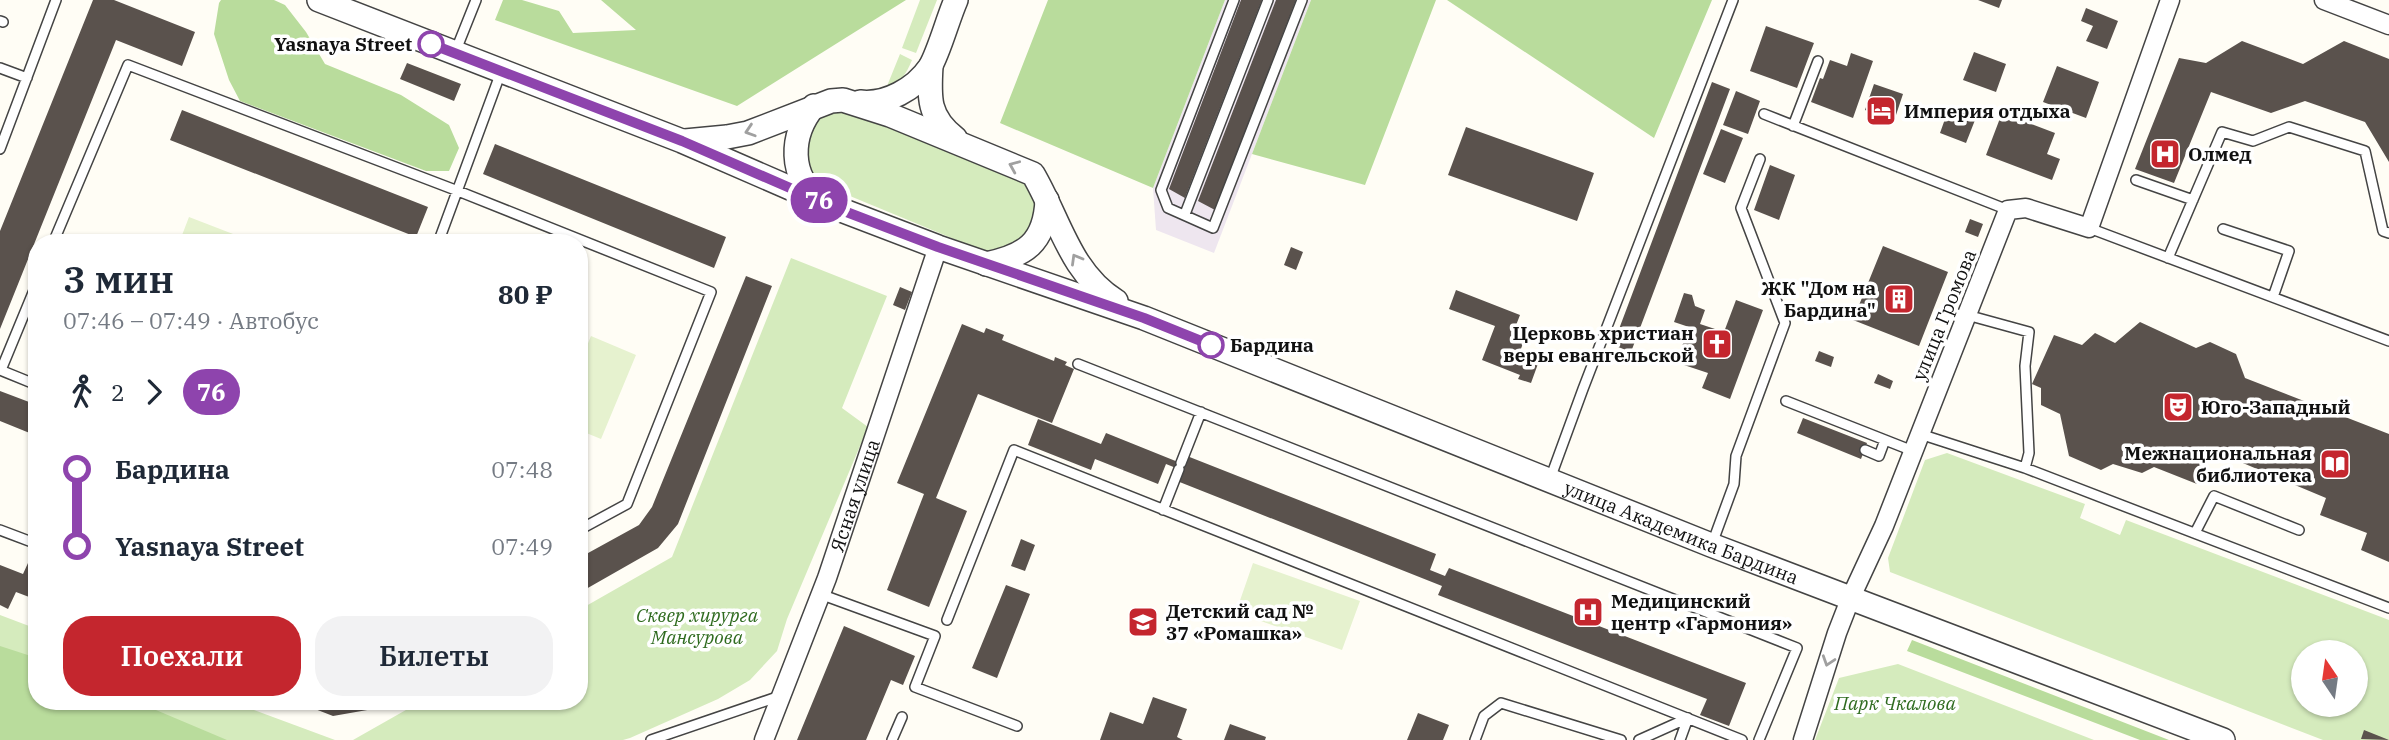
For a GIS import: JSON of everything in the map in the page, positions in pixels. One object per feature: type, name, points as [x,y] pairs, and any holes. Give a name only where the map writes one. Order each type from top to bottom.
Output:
[{"type":"street","name":"улица Академика Бардина","points":[[319,0],[682,141],[826,204],[938,247],[1144,318],[1711,545],[2223,740]]},
{"type":"street","points":[[956,0],[930,66],[930,103],[935,117],[944,129],[967,147]]},
{"type":"street","points":[[2008,210],[2026,208],[2089,228],[2170,0]]},
{"type":"street","points":[[2324,0],[2389,25]]},
{"type":"street","points":[[843,100],[877,103],[908,89],[930,66]]},
{"type":"street","name":"улица Академика Бардина","points":[[682,141],[748,133],[814,106],[843,100],[890,116],[1033,174],[1069,247],[1090,280],[1100,291],[1144,318]]},
{"type":"street","name":"улица Академика Бардина","points":[[814,106],[802,122],[795,154],[801,175],[812,194],[826,204]]},
{"type":"street","points":[[986,264],[1021,254],[1035,242],[1046,215],[1047,200]]},
{"type":"street","name":"улица Громова","points":[[1803,740],[1851,597],[1884,526],[2008,210]]},
{"type":"street","name":"Ясная улица","points":[[764,740],[820,594],[938,247]]},
{"type":"lane","points":[[0,149],[56,0]]},
{"type":"lane","points":[[454,53],[476,0]]},
{"type":"lane","points":[[1234,0],[1161,190],[1168,208],[1213,228],[1302,0]]},
{"type":"lane","points":[[1185,214],[1268,0]]},
{"type":"lane","points":[[1550,480],[1733,0]]},
{"type":"lane","points":[[1793,125],[1818,61]]},
{"type":"lane","points":[[57,234],[128,65],[566,234]]},
{"type":"lane","points":[[0,68],[27,78]]},
{"type":"lane","points":[[441,234],[501,72]]},
{"type":"lane","points":[[1764,114],[2008,210]]},
{"type":"lane","points":[[2168,258],[2222,132],[2253,141],[2290,127],[2365,151],[2383,231],[2389,233]]},
{"type":"lane","points":[[1711,545],[1734,484],[1735,456],[1785,323],[1741,208],[1760,159]]},
{"type":"lane","points":[[2136,180],[2193,200]]},
{"type":"lane","points":[[2089,228],[2389,341]]},
{"type":"lane","points":[[2222,229],[2289,251],[2273,298]]},
{"type":"lane","points":[[588,243],[711,292],[627,504],[588,525]]},
{"type":"lane","points":[[28,304],[0,370],[28,381]]},
{"type":"lane","points":[[1967,314],[2029,332],[2025,366],[2029,453],[2025,468]]},
{"type":"lane","points":[[1078,364],[1797,648],[1759,740]]},
{"type":"lane","points":[[1786,401],[1913,451]]},
{"type":"lane","points":[[1163,510],[1201,412]]},
{"type":"lane","points":[[1920,434],[2025,468],[2389,608]]},
{"type":"lane","points":[[1865,450],[1879,456],[1885,440]]},
{"type":"lane","points":[[947,620],[1014,450],[1742,740]]},
{"type":"lane","points":[[2195,533],[2214,496],[2300,530]]},
{"type":"lane","points":[[0,530],[28,541]]},
{"type":"lane","points":[[820,594],[935,636],[915,687],[1017,726]]},
{"type":"lane","points":[[651,740],[780,696]]},
{"type":"lane","points":[[1475,740],[1484,716],[1501,703],[1621,740]]},
{"type":"lane","points":[[892,740],[902,717]]},
{"type":"lane","points":[[1639,740],[1688,719]]},
{"type":"lane","points":[[1680,740],[1688,719]]},
{"type":"shaded area","points":[[1225,0],[1311,0],[1214,253],[1156,230],[1153,188]]},
{"type":"green space","points":[[221,0],[274,0],[285,5],[306,32],[325,64],[401,95],[449,125],[459,148],[449,171],[426,171],[240,101],[229,80],[214,34]]},
{"type":"green space","points":[[503,0],[522,0],[559,11],[573,33],[636,30],[601,0],[906,0],[737,106],[495,20]]},
{"type":"green space","points":[[920,0],[937,0],[916,53],[902,48]]},
{"type":"green space","points":[[1048,0],[1225,0],[1153,188],[1000,123]]},
{"type":"green space","points":[[1311,0],[1436,0],[1365,185],[1252,154]]},
{"type":"green space","points":[[1447,0],[1712,0],[1654,138]]},
{"type":"green space","points":[[900,54],[912,60],[902,78],[885,91]]},
{"type":"green space","points":[[855,111],[1022,180],[1036,204],[1037,220],[1014,243],[983,251],[833,189],[818,180],[807,167],[809,130],[818,118],[827,114]]},
{"type":"green space","points":[[189,217],[233,234],[182,234]]},
{"type":"green space","name":"Сквер хирурга Мансурова","points":[[791,258],[887,296],[842,408],[868,427],[787,619],[777,651],[750,680],[718,699],[623,740],[353,740],[406,710],[588,710],[588,605],[672,557]]},
{"type":"green space","points":[[591,336],[636,355],[601,439],[588,434],[588,343]]},
{"type":"green space","points":[[1947,453],[2085,504],[2080,518],[2120,535],[2126,520],[2389,620],[2389,740],[2323,740],[1890,572],[1888,558],[1925,460]]},
{"type":"green space","points":[[1253,563],[1360,601],[1342,650],[1236,612]]},
{"type":"green space","points":[[0,615],[28,626],[28,710],[254,710],[335,740],[0,740]]},
{"type":"green space","points":[[1912,640],[2169,740],[2140,740],[1907,651]]},
{"type":"green space","points":[[0,646],[28,655],[28,710],[156,710],[227,740],[0,740]]},
{"type":"green space","name":"Парк Чкалова","points":[[1898,664],[2094,740],[1815,740],[1839,678]]},
{"type":"building","points":[[93,0],[114,0],[195,32],[182,66],[116,40],[38,234],[28,234],[28,259],[0,329],[0,231]]},
{"type":"building","points":[[1241,0],[1262,0],[1185,198],[1169,189]]},
{"type":"building","points":[[1276,0],[1296,0],[1215,210],[1198,201]]},
{"type":"building","points":[[1978,0],[2002,0],[1999,8]]},
{"type":"building","points":[[2086,8],[2118,21],[2107,49],[2086,41],[2093,26],[2081,21]]},
{"type":"building","points":[[1766,26],[1814,43],[1797,88],[1750,71]]},
{"type":"building","points":[[2242,41],[2303,64],[2344,41],[2389,59],[2389,162],[2365,122],[2305,101],[2271,113],[2211,92],[2174,183],[2135,169],[2179,58],[2206,63]]},
{"type":"building","points":[[1974,52],[2006,64],[1996,92],[1963,80]]},
{"type":"building","points":[[1851,53],[1873,61],[1853,118],[1811,102],[1830,60],[1847,66]]},
{"type":"building","points":[[407,63],[461,84],[454,101],[400,79]]},
{"type":"building","points":[[2057,66],[2099,82],[2086,118],[2043,102]]},
{"type":"building","points":[[1712,82],[1730,89],[1631,352],[1613,345]]},
{"type":"building","points":[[1874,84],[1903,94],[1894,121],[1865,110]]},
{"type":"building","points":[[1736,91],[1760,101],[1748,134],[1723,125]]},
{"type":"building","points":[[1950,105],[1977,115],[1966,143],[1940,133]]},
{"type":"building","points":[[182,110],[428,207],[417,234],[408,234],[170,140]]},
{"type":"building","points":[[2002,113],[2055,133],[2047,154],[2060,159],[2052,180],[1986,155]]},
{"type":"building","points":[[1466,127],[1594,173],[1577,221],[1448,175]]},
{"type":"building","points":[[1721,129],[1743,138],[1725,183],[1703,174]]},
{"type":"building","points":[[495,144],[726,237],[714,268],[483,174]]},
{"type":"building","points":[[1770,165],[1795,175],[1779,220],[1754,210]]},
{"type":"building","points":[[1970,219],[1983,224],[1978,237],[1965,232]]},
{"type":"building","name":"ЖК \"Дом на Бардина\"","points":[[1883,246],[1948,272],[1919,346],[1853,320]]},
{"type":"building","points":[[1291,247],[1303,252],[1296,270],[1284,265]]},
{"type":"building","points":[[746,276],[772,286],[678,524],[658,548],[588,588],[588,553],[639,525],[652,507]]},
{"type":"building","points":[[900,287],[912,292],[905,310],[893,305]]},
{"type":"building","points":[[1456,290],[1520,315],[1513,333],[1525,338],[1519,354],[1539,361],[1531,383],[1518,379],[1520,375],[1482,360],[1495,326],[1449,309]]},
{"type":"building","name":"Церковь христиан веры евангельской","points":[[1684,293],[1692,295],[1695,306],[1705,310],[1700,324],[1724,332],[1736,300],[1763,310],[1730,399],[1702,388],[1708,373],[1684,365],[1679,355],[1689,327],[1674,322]]},
{"type":"building","points":[[2140,322],[2196,348],[2210,342],[2236,354],[2245,378],[2389,434],[2389,562],[2361,550],[2367,533],[2320,515],[2326,498],[2212,450],[2197,484],[2154,467],[2142,473],[2113,464],[2101,470],[2069,456],[2060,414],[2041,405],[2041,388],[2032,384],[2054,335],[2082,345],[2095,333],[2115,343]]},
{"type":"building","points":[[962,324],[984,333],[986,328],[1004,335],[1002,340],[1054,361],[1055,357],[1067,362],[1065,365],[1074,369],[1052,423],[978,394],[936,498],[967,511],[929,607],[887,590],[924,494],[897,483]]},
{"type":"building","points":[[1819,351],[1834,357],[1831,367],[1815,361]]},
{"type":"building","points":[[1878,374],[1893,381],[1890,389],[1874,383]]},
{"type":"building","points":[[0,391],[28,402],[28,432],[0,421]]},
{"type":"building","points":[[1803,418],[1867,443],[1861,459],[1797,433]]},
{"type":"building","points":[[1038,419],[1101,444],[1106,433],[1183,464],[1187,456],[1436,554],[1430,570],[1445,576],[1449,568],[1746,683],[1729,726],[1700,715],[1707,699],[1438,595],[1442,586],[1177,481],[1181,470],[1166,464],[1158,484],[1095,459],[1091,470],[1028,445]]},
{"type":"building","points":[[1021,539],[1035,545],[1025,571],[1011,566]]},
{"type":"building","points":[[28,563],[28,597],[16,592],[8,609],[0,605],[0,565],[23,574]]},
{"type":"building","points":[[1006,585],[1030,594],[997,678],[972,668]]},
{"type":"building","points":[[844,626],[915,656],[903,685],[891,680],[866,740],[797,740]]},
{"type":"building","points":[[1153,697],[1187,709],[1177,737],[1183,740],[1100,740],[1110,712],[1143,724]]},
{"type":"building","points":[[318,710],[367,710],[333,716]]},
{"type":"building","points":[[1418,713],[1449,725],[1443,740],[1407,740]]},
{"type":"building","points":[[1230,724],[1266,737],[1265,740],[1224,740]]},
{"type":"building","points":[[2364,730],[2389,740],[2361,739]]},
{"type":"bus line","name":"76","points":[[431,44],[682,141],[836,208],[938,247],[1144,318],[1211,345]]},
{"type":"place","name":"Yasnaya Street","points":[[431,44]]},
{"type":"place","name":"Империя отдыха","points":[[1881,111]]},
{"type":"place","name":"Олмед","points":[[2165,154]]},
{"type":"place","name":"ЖК \"Дом на Бардина\"","points":[[1899,299]]},
{"type":"place","name":"Церковь христиан веры евангельской","points":[[1717,344]]},
{"type":"place","name":"Бардина","points":[[1211,345]]},
{"type":"place","name":"Юго-Западный","points":[[2178,407]]},
{"type":"place","name":"Межнациональная библиотека","points":[[2335,464]]},
{"type":"place","name":"Медицинский центр «Гармония»","points":[[1588,612]]},
{"type":"place","name":"Детский сад № 37 «Ромашка»","points":[[1143,622]]}]
